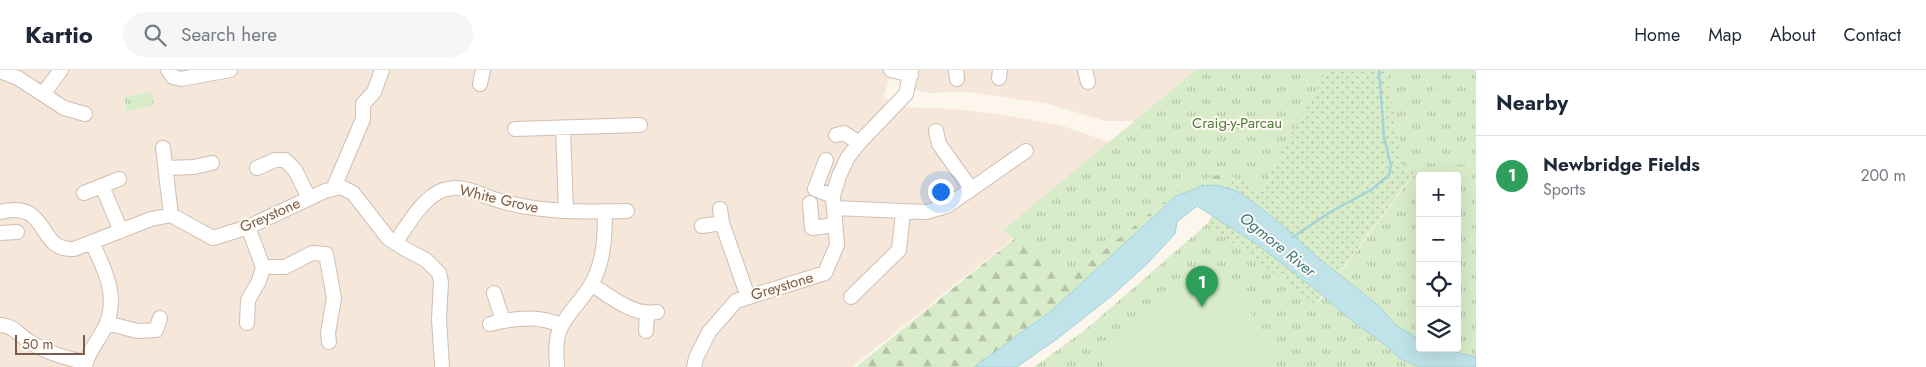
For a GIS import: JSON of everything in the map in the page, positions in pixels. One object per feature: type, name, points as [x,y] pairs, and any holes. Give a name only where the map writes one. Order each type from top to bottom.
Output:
[{"type":"street","points":[[44,94],[61,70]]},
{"type":"street","points":[[168,70],[173,77],[180,80],[230,70]]},
{"type":"street","points":[[480,84],[483,70]]},
{"type":"street","points":[[892,70],[911,72]]},
{"type":"street","points":[[0,71],[18,78],[64,108],[84,114]]},
{"type":"street","points":[[334,187],[364,119],[364,104],[374,92],[379,71]]},
{"type":"street","name":"Greystone","points":[[694,367],[696,358],[709,332],[736,300],[825,273],[837,245],[833,202],[838,176],[848,157],[859,143],[906,94],[911,72]]},
{"type":"street","points":[[515,129],[640,125]]},
{"type":"street","points":[[562,128],[566,210]]},
{"type":"street","points":[[836,135],[844,133],[859,143]]},
{"type":"street","points":[[935,140],[971,189]]},
{"type":"street","points":[[0,212],[15,209],[28,212],[34,216],[49,239],[66,250],[92,243],[151,219],[172,215],[163,148]]},
{"type":"street","points":[[826,160],[816,190],[833,202],[903,212],[926,212],[947,206],[1026,151]]},
{"type":"street","points":[[257,168],[275,160],[285,160],[295,170],[309,198]]},
{"type":"street","points":[[166,168],[194,167],[212,163]]},
{"type":"street","points":[[84,193],[119,179]]},
{"type":"street","points":[[102,186],[121,231]]},
{"type":"street","points":[[334,187],[341,186],[353,193],[378,227],[395,243],[426,260],[438,272],[441,282],[438,319],[442,367]]},
{"type":"street","name":"Greystone","points":[[172,215],[213,238],[248,227],[334,187]]},
{"type":"street","name":"White Grove","points":[[395,243],[423,204],[446,189],[464,188],[491,198],[554,211],[627,211]]},
{"type":"street","points":[[810,203],[812,228],[834,225]]},
{"type":"street","points":[[550,367],[557,367],[558,335],[562,325],[591,284],[598,269],[605,237],[605,211]]},
{"type":"street","points":[[851,297],[899,250],[903,212]]},
{"type":"street","points":[[702,226],[721,216],[748,297]]},
{"type":"street","points":[[247,323],[248,300],[259,281],[263,267],[248,227]]},
{"type":"street","points":[[0,233],[17,232]]},
{"type":"street","points":[[0,325],[13,328],[30,342],[43,349],[85,365],[107,323],[111,305],[110,289],[105,271],[92,243]]},
{"type":"street","points":[[263,267],[285,266],[312,253],[326,254],[334,298],[328,333],[329,342]]},
{"type":"street","points":[[591,284],[638,312],[652,313],[646,331]]},
{"type":"street","points":[[494,293],[496,322],[526,317],[546,319],[562,325]]},
{"type":"street","points":[[107,323],[137,331],[156,330],[160,318]]},
{"type":"shaded area","points":[[0,70],[891,70],[892,73],[883,97],[907,107],[954,109],[997,114],[1060,125],[1123,147],[1054,206],[852,367],[0,367]]},
{"type":"shaded area","points":[[919,70],[1215,70],[1156,121],[1105,121],[1045,103],[967,92],[930,93],[915,90]]},
{"type":"green space","name":"Craig-y-Parcau","points":[[1196,70],[1327,70],[1260,190],[1225,173],[1186,184],[1069,279],[1003,230]]},
{"type":"green space","points":[[1317,70],[1386,70],[1404,167],[1415,172],[1315,305],[1207,224],[1237,170]]},
{"type":"green space","points":[[1386,70],[1476,70],[1476,367],[1034,367],[1085,330],[1207,224],[1316,305],[1415,173],[1404,168]]},
{"type":"green space","points":[[1466,78],[1476,79],[1476,84],[1462,83],[1449,86],[1440,91],[1433,99],[1425,118],[1425,128],[1427,138],[1433,147],[1442,154],[1454,157],[1476,157],[1476,165],[1418,163],[1419,155],[1434,155],[1425,142],[1421,129],[1420,116],[1422,105],[1428,95],[1438,87],[1450,81]]},
{"type":"green space","points":[[152,92],[154,106],[126,111],[124,97]]},
{"type":"green space","points":[[1173,110],[1237,170],[1227,188],[1215,185],[1112,257],[1050,312],[974,367],[856,367]]},
{"type":"green space","points":[[1220,265],[1278,354],[1258,367],[1105,367],[1093,348]]},
{"type":"water","name":"Ogmore River","points":[[1215,185],[1234,190],[1248,198],[1379,306],[1396,325],[1416,338],[1416,352],[1456,352],[1476,357],[1476,367],[1419,367],[1399,358],[1389,348],[1258,245],[1197,206],[1177,222],[1175,234],[1147,264],[1114,294],[1057,339],[1017,367],[974,367],[1050,312],[1176,196],[1202,186]]},
{"type":"waterway","name":"Ogmore River","points":[[1293,237],[1332,211],[1371,190],[1389,175],[1391,166],[1384,137],[1379,70]]},
{"type":"place","name":"Newbridge Fields","points":[[1202,307]]}]
